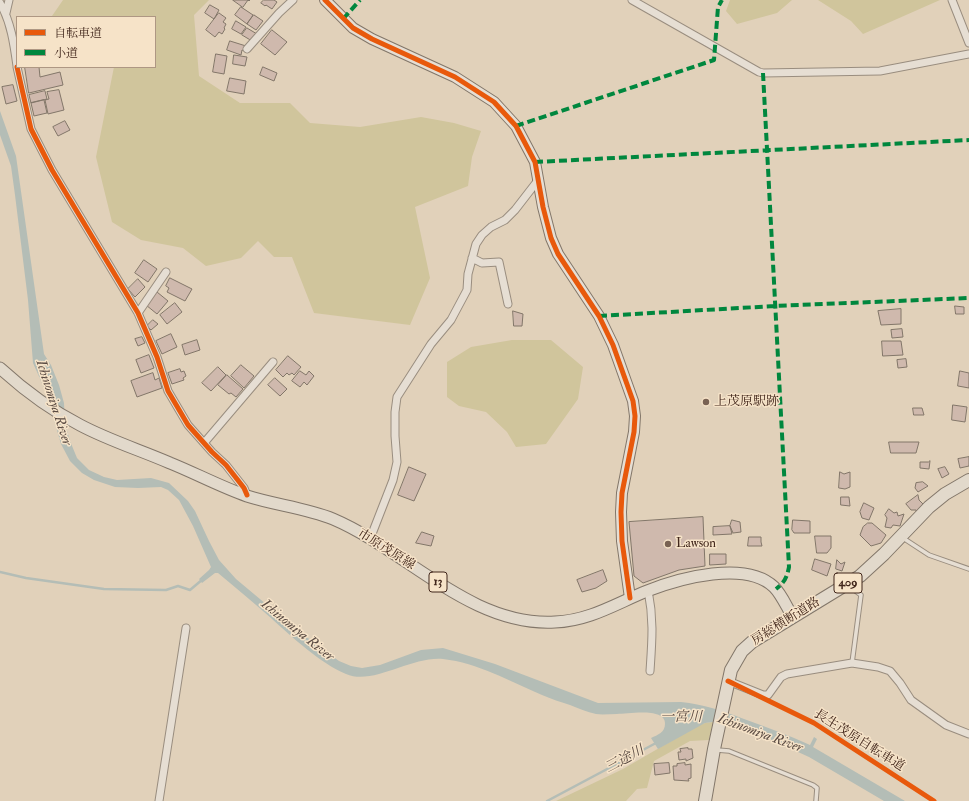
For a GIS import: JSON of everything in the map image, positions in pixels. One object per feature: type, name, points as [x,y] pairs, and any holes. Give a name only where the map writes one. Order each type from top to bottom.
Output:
[{"type":"highway","name":"房総横断道路","points":[[705,801],[728,681],[731,670],[742,651],[752,642],[860,576],[901,537],[929,507],[945,494],[969,480]]},
{"type":"main road","name":"市原茂原線","points":[[0,368],[15,382],[79,425],[247,496],[306,510],[332,519],[370,539],[467,600],[507,616],[537,622],[570,621],[589,616],[648,590],[684,580],[721,573],[740,573],[753,575],[766,580],[776,589],[793,618]]},
{"type":"street","points":[[6,13],[9,0]]},
{"type":"street","points":[[247,49],[279,13],[293,0]]},
{"type":"street","points":[[325,0],[354,28],[455,77],[494,102],[516,126],[534,162],[539,179],[543,207],[558,254],[599,316],[613,345],[633,401],[635,416],[634,432],[622,493],[620,512],[622,541],[630,598]]},
{"type":"street","points":[[632,0],[716,49],[764,73],[880,71],[969,54]]},
{"type":"street","points":[[952,0],[969,43]]},
{"type":"street","points":[[0,3],[6,13],[14,43],[16,58]]},
{"type":"street","points":[[17,68],[31,129],[52,170],[138,313],[157,358],[168,391],[188,425],[226,465],[244,488],[247,496]]},
{"type":"street","points":[[370,539],[393,480],[396,468],[395,412],[397,397],[431,344],[451,320],[467,290],[468,274],[476,244],[482,235],[491,227],[505,220],[519,205],[539,179]]},
{"type":"street","points":[[472,258],[482,263],[499,262],[508,304]]},
{"type":"street","points":[[138,313],[166,272]]},
{"type":"street","points":[[204,443],[273,362]]},
{"type":"street","points":[[648,590],[653,629],[650,671]]},
{"type":"street","points":[[159,801],[186,628]]},
{"type":"street","points":[[728,681],[764,695],[768,695],[781,677],[787,674],[852,663],[878,667],[890,671],[911,700],[946,725],[969,734]]},
{"type":"lane","points":[[901,537],[928,555],[969,569]]},
{"type":"lane","points":[[847,584],[861,595],[852,663]]},
{"type":"lane","points":[[714,749],[729,751],[813,785],[816,788],[816,801]]},
{"type":"shaded area","points":[[63,0],[209,0],[194,15],[199,76],[240,103],[290,103],[310,123],[360,127],[421,117],[454,123],[481,131],[472,157],[468,186],[415,207],[430,278],[410,325],[314,313],[292,257],[274,257],[258,241],[241,258],[206,266],[183,248],[141,240],[112,222],[96,157],[114,68],[156,68],[156,16],[52,16]]},
{"type":"shaded area","points":[[730,0],[792,0],[777,13],[737,24],[726,11]]},
{"type":"shaded area","points":[[818,0],[940,0],[863,34],[851,21]]},
{"type":"shaded area","points":[[512,340],[551,340],[583,367],[578,399],[546,444],[516,447],[507,432],[486,412],[459,406],[447,397],[447,362],[471,347]]},
{"type":"shaded area","points":[[713,722],[709,740],[690,741],[654,761],[647,788],[637,789],[626,801],[556,801],[623,769],[697,726]]},
{"type":"water","name":"一宮川","points":[[0,111],[16,156],[44,354],[51,365],[59,385],[64,403],[65,424],[77,458],[89,470],[104,477],[117,480],[151,478],[169,483],[188,501],[195,511],[219,560],[236,579],[297,630],[339,661],[351,666],[362,668],[380,665],[421,650],[443,648],[495,664],[598,703],[681,702],[713,708],[769,728],[810,745],[814,737],[817,739],[813,747],[905,801],[884,801],[809,757],[774,741],[726,724],[713,722],[705,723],[658,749],[651,738],[661,733],[665,727],[664,719],[659,715],[653,713],[593,713],[545,696],[481,668],[456,661],[431,659],[380,674],[357,677],[346,674],[326,663],[307,649],[218,573],[215,573],[202,583],[199,579],[211,567],[193,526],[179,500],[168,490],[161,487],[115,487],[94,480],[82,473],[70,461],[61,444],[46,392],[33,363],[28,300],[15,195],[11,166],[0,135]]},
{"type":"building","points":[[233,0],[248,0],[243,7]]},
{"type":"building","points":[[264,0],[274,0],[277,2],[272,9],[261,3]]},
{"type":"building","points":[[210,5],[219,10],[214,19],[205,13]]},
{"type":"building","points":[[241,7],[253,15],[247,24],[235,15]]},
{"type":"building","points":[[219,13],[226,18],[223,22],[226,24],[222,34],[219,32],[215,37],[206,30]]},
{"type":"building","points":[[254,15],[263,21],[256,30],[247,24]]},
{"type":"building","points":[[236,21],[246,27],[241,34],[232,29]]},
{"type":"building","points":[[247,28],[257,34],[252,41],[242,35]]},
{"type":"building","points":[[272,30],[287,42],[275,55],[261,44]]},
{"type":"building","points":[[230,41],[246,46],[245,51],[242,50],[241,55],[227,50]]},
{"type":"building","points":[[216,54],[227,56],[224,74],[213,72]]},
{"type":"building","points":[[234,55],[247,57],[245,66],[233,64]]},
{"type":"building","points":[[263,67],[277,73],[274,81],[260,75]]},
{"type":"building","points":[[25,68],[39,68],[40,77],[60,72],[63,85],[29,93]]},
{"type":"building","points":[[230,78],[246,81],[244,94],[227,91]]},
{"type":"building","points":[[13,85],[17,101],[6,104],[2,87]]},
{"type":"building","points":[[59,90],[64,110],[48,114],[45,100],[49,99],[47,92]]},
{"type":"building","points":[[45,91],[47,99],[31,103],[29,95]]},
{"type":"building","points":[[44,100],[47,113],[34,116],[31,103]]},
{"type":"building","points":[[65,121],[70,130],[58,136],[53,127]]},
{"type":"building","points":[[144,260],[157,269],[148,282],[135,273]]},
{"type":"building","points":[[170,278],[192,289],[185,301],[167,292],[169,288],[166,286]]},
{"type":"building","points":[[138,279],[145,287],[135,297],[128,289]]},
{"type":"building","points":[[157,292],[168,301],[157,314],[146,305]]},
{"type":"building","points":[[175,303],[182,312],[167,324],[160,315]]},
{"type":"building","points":[[955,306],[964,307],[964,314],[956,314]]},
{"type":"building","points":[[901,309],[901,324],[881,325],[878,311]]},
{"type":"building","points":[[513,311],[523,314],[522,326],[514,326]]},
{"type":"building","points":[[153,320],[158,324],[151,330],[147,326]]},
{"type":"building","points":[[902,329],[903,337],[892,338],[891,330]]},
{"type":"building","points":[[171,334],[177,347],[162,354],[156,341]]},
{"type":"building","points":[[142,337],[145,343],[138,346],[135,339]]},
{"type":"building","points":[[197,340],[200,350],[185,355],[182,345]]},
{"type":"building","points":[[882,341],[901,341],[903,355],[883,356]]},
{"type":"building","points":[[149,355],[154,368],[141,373],[136,360]]},
{"type":"building","points":[[288,356],[301,367],[294,375],[292,373],[289,375],[287,373],[283,377],[276,370]]},
{"type":"building","points":[[906,359],[907,367],[898,368],[897,360]]},
{"type":"building","points":[[241,365],[254,376],[244,388],[231,376]]},
{"type":"building","points":[[218,367],[226,375],[211,391],[202,383]]},
{"type":"building","points":[[180,369],[181,372],[184,371],[186,376],[183,378],[184,380],[172,384],[168,373]]},
{"type":"building","points":[[300,371],[306,375],[309,371],[314,376],[307,385],[304,382],[300,387],[292,381]]},
{"type":"building","points":[[960,371],[969,373],[969,388],[958,386]]},
{"type":"building","points":[[153,373],[155,380],[159,378],[162,388],[137,397],[131,381]]},
{"type":"building","points":[[227,375],[243,389],[236,397],[231,393],[229,394],[218,385]]},
{"type":"building","points":[[275,378],[287,389],[280,396],[268,385]]},
{"type":"building","points":[[953,405],[967,407],[965,422],[952,420]]},
{"type":"building","points":[[913,408],[922,408],[924,415],[914,415]]},
{"type":"building","points":[[889,442],[919,442],[916,453],[891,453]]},
{"type":"building","points":[[969,457],[969,466],[960,468],[958,459]]},
{"type":"building","points":[[930,461],[929,469],[920,468],[920,462]]},
{"type":"building","points":[[409,467],[426,474],[414,501],[398,495]]},
{"type":"building","points":[[945,467],[949,474],[942,478],[938,469]]},
{"type":"building","points":[[840,472],[844,474],[850,472],[850,487],[845,489],[839,488]]},
{"type":"building","points":[[923,482],[928,486],[918,492],[915,488],[916,483]]},
{"type":"building","points":[[918,495],[919,500],[925,506],[917,513],[916,510],[911,510],[906,504]]},
{"type":"building","points":[[841,497],[849,497],[850,506],[841,505]]},
{"type":"building","points":[[864,503],[874,508],[869,520],[862,518],[860,512]]},
{"type":"building","points":[[889,509],[894,513],[897,512],[898,516],[904,514],[900,526],[893,525],[891,528],[885,527],[887,518],[885,515]]},
{"type":"building","name":"Lawson","points":[[703,517],[705,566],[679,570],[643,583],[634,576],[629,522]]},
{"type":"building","points":[[732,520],[740,522],[741,532],[733,533],[730,526]]},
{"type":"building","points":[[793,520],[810,521],[810,533],[794,533],[792,530]]},
{"type":"building","points":[[868,523],[872,523],[886,535],[881,543],[871,546],[860,535],[863,527]]},
{"type":"building","points":[[730,526],[732,534],[713,535],[713,527]]},
{"type":"building","points":[[422,532],[434,536],[431,546],[416,543]]},
{"type":"building","points":[[815,536],[831,536],[831,548],[827,553],[817,553]]},
{"type":"building","points":[[749,537],[761,537],[762,546],[748,546]]},
{"type":"building","points":[[710,554],[726,554],[726,564],[710,565]]},
{"type":"building","points":[[815,559],[831,564],[827,576],[812,570]]},
{"type":"building","points":[[837,560],[841,564],[845,562],[842,571],[836,569]]},
{"type":"building","points":[[603,570],[607,581],[596,588],[582,592],[577,580]]},
{"type":"building","points":[[680,749],[692,749],[693,758],[686,761],[686,759],[679,760],[678,752],[681,752]]},
{"type":"building","points":[[669,763],[670,773],[655,775],[654,764]]},
{"type":"building","points":[[685,763],[685,765],[691,764],[691,778],[688,779],[689,781],[674,780],[673,766]]},
{"type":"waterway","points":[[0,572],[26,578],[104,589],[166,590],[178,586],[190,590],[203,579]]},
{"type":"waterway","name":"三途川","points":[[547,801],[656,743]]},
{"type":"marked path","points":[[343,19],[360,0]]},
{"type":"marked path","points":[[516,126],[714,60],[718,7],[722,0]]},
{"type":"marked path","points":[[763,73],[789,567],[785,579],[776,589]]},
{"type":"marked path","points":[[535,162],[969,140]]},
{"type":"marked path","points":[[599,316],[775,306],[969,298]]},
{"type":"cycle path","points":[[325,0],[353,28],[372,39],[455,77],[494,102],[516,126],[535,162],[543,207],[551,238],[558,254],[599,316],[613,345],[633,401],[635,416],[634,432],[622,493],[621,512],[622,541],[630,598]]},
{"type":"cycle path","points":[[17,68],[31,129],[52,170],[138,313],[157,357],[168,391],[188,425],[226,465],[244,488],[247,495]]},
{"type":"cycle path","name":"長生茂原自転車道","points":[[728,681],[814,723],[934,801]]},
{"type":"place","name":"上茂原駅跡","points":[[706,402]]},
{"type":"place","name":"Lawson","points":[[668,544]]},
{"type":"water label","name":"Ichinomiya River","points":[[53,403]]},
{"type":"water label","name":"Ichinomiya River","points":[[297,631]]},
{"type":"water label","name":"Ichinomiya River","points":[[760,734]]}]
